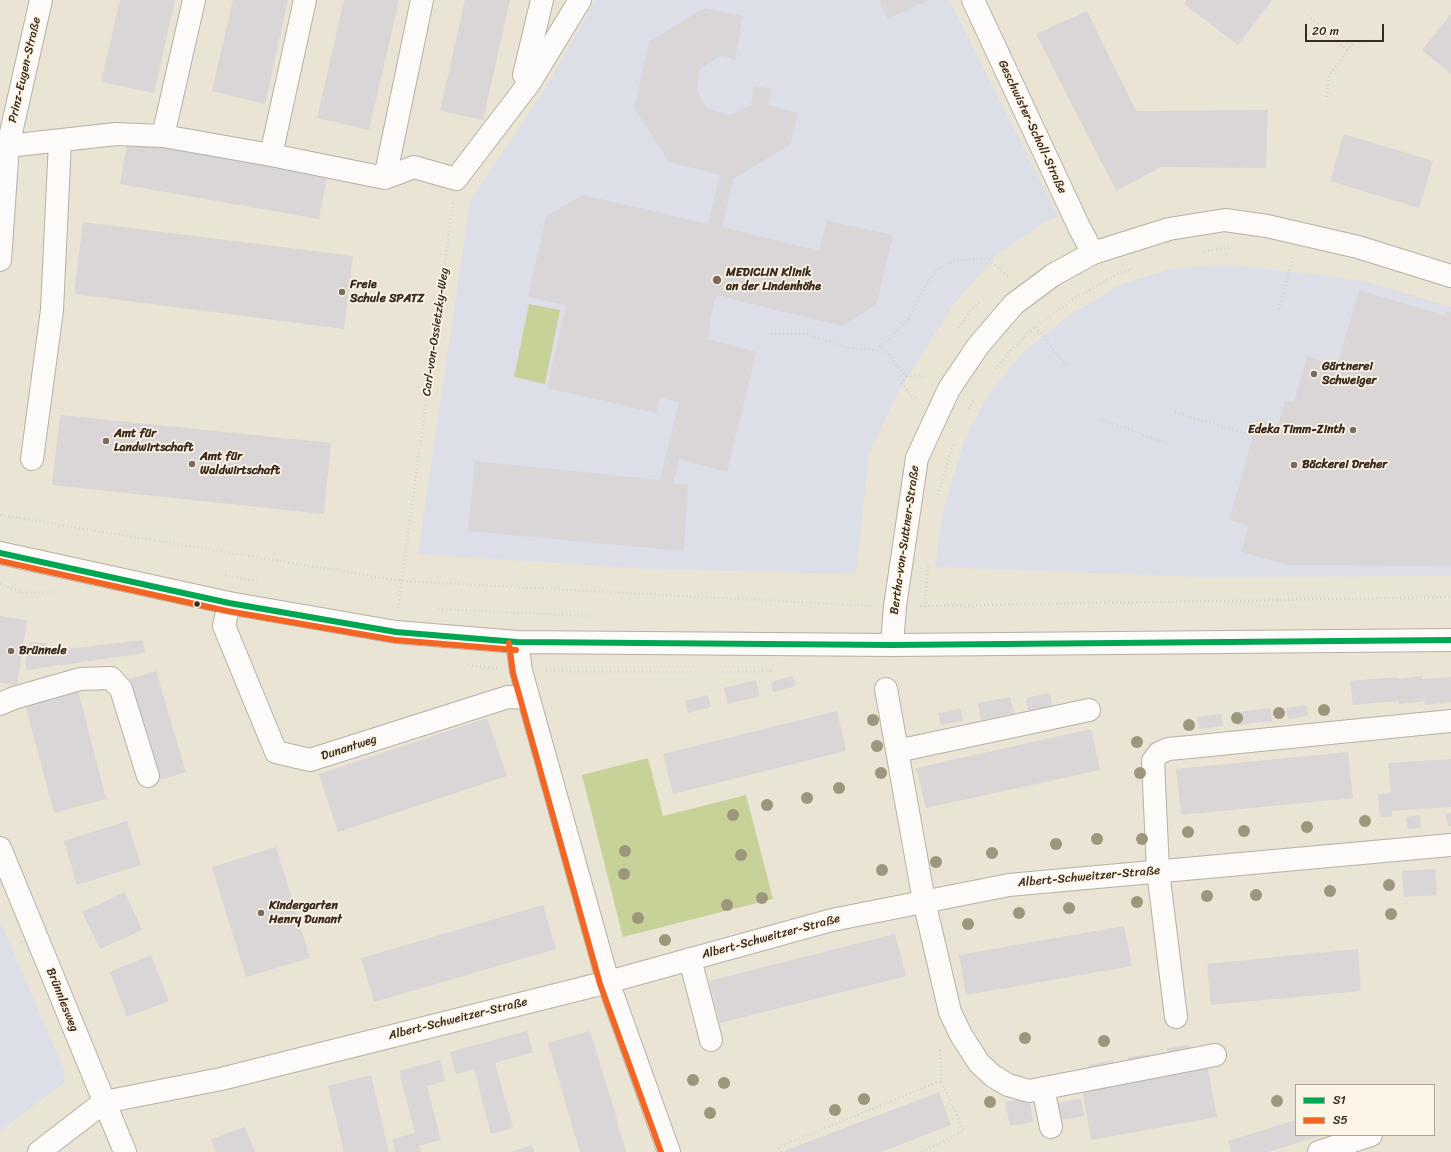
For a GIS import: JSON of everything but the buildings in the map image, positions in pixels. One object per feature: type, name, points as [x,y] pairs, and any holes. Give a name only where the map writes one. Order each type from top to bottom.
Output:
[{"type":"street","name":"Prinz-Eugen-Straße","points":[[0,260],[4,146],[41,0]]},
{"type":"street","points":[[163,136],[194,0]]},
{"type":"street","points":[[271,155],[306,0]]},
{"type":"street","points":[[385,178],[422,0]]},
{"type":"street","points":[[530,82],[524,75],[542,0]]},
{"type":"street","points":[[4,146],[116,134],[163,136],[271,155],[385,178],[414,167],[456,179],[530,82],[580,0]]},
{"type":"street","name":"Geschwister-Scholl-Straße","points":[[973,0],[1080,229],[1094,253]]},
{"type":"street","points":[[32,458],[52,310],[60,141]]},
{"type":"street","name":"Bertha-von-Suttner-Straße","points":[[892,645],[895,606],[917,458],[950,389],[978,346],[1014,304],[1053,275],[1094,253],[1169,229],[1225,220],[1267,226],[1358,247],[1451,276]]},
{"type":"street","points":[[0,553],[229,603],[396,632],[518,642],[892,645],[1451,640]]},
{"type":"street","name":"Dunantweg","points":[[229,603],[224,626],[276,752],[310,760],[508,697],[528,698]]},
{"type":"street","points":[[518,642],[521,671],[528,698],[608,982],[669,1152]]},
{"type":"street","points":[[0,704],[14,698],[80,679],[111,678],[121,689],[148,776]]},
{"type":"street","points":[[886,689],[924,902],[950,1012],[961,1035],[979,1063],[993,1076],[1008,1085],[1029,1091],[1215,1056]]},
{"type":"street","points":[[897,751],[1089,710]]},
{"type":"street","points":[[1176,1017],[1158,871],[1153,761],[1159,753],[1168,750],[1190,747],[1451,721]]},
{"type":"street","name":"Albert-Schweitzer-Straße","points":[[104,1102],[221,1079],[608,982],[832,920],[1009,884],[1451,845]]},
{"type":"street","name":"Brünnlesweg","points":[[1,854],[125,1152]]},
{"type":"street","points":[[690,959],[711,1040]]},
{"type":"street","points":[[1043,1088],[1051,1126]]},
{"type":"street","points":[[39,1152],[104,1102]]},
{"type":"street","points":[[1319,1152],[1368,1136]]},
{"type":"path","points":[[1308,15],[1348,51]]},
{"type":"path","points":[[1327,97],[1329,76],[1354,42],[1381,40]]},
{"type":"path","name":"Carl-von-Ossietzky-Weg","points":[[406,607],[398,607],[456,179]]},
{"type":"path","points":[[1198,251],[1236,247]]},
{"type":"path","points":[[1279,309],[1295,253]]},
{"type":"path","points":[[771,334],[806,334],[849,348],[876,350],[908,320],[922,292],[936,270],[956,260],[988,259],[1009,277]]},
{"type":"path","points":[[993,371],[1012,349],[1035,327],[1072,300],[1118,274],[1140,266]]},
{"type":"path","points":[[1035,327],[1066,365]]},
{"type":"path","points":[[880,346],[906,376]]},
{"type":"path","points":[[906,376],[920,375],[924,378]]},
{"type":"path","points":[[906,376],[902,384],[910,395],[917,398]]},
{"type":"path","points":[[966,416],[976,395]]},
{"type":"path","points":[[1176,412],[1254,436]]},
{"type":"path","points":[[1102,419],[1167,444]]},
{"type":"path","points":[[938,496],[953,444]]},
{"type":"path","points":[[0,516],[402,581],[878,606],[1451,597]]},
{"type":"path","points":[[925,606],[928,563]]},
{"type":"path","points":[[218,574],[258,581]]},
{"type":"path","points":[[438,609],[590,616]]},
{"type":"path","points":[[922,1152],[964,1131],[942,1081],[940,1036],[954,1020]]},
{"type":"path","points":[[779,1152],[778,1147],[942,1081]]},
{"type":"shaded area","name":"MEDICLIN Klinik an der Lindenhöhe","points":[[596,0],[949,0],[1058,216],[1042,224],[998,254],[953,305],[898,392],[869,453],[856,574],[649,569],[418,554],[470,201],[542,94]]},
{"type":"shaded area","points":[[1228,265],[1365,281],[1451,307],[1451,576],[1204,577],[935,567],[942,515],[964,441],[989,394],[1022,353],[1067,317],[1124,283],[1172,269]]},
{"type":"shaded area","points":[[0,921],[63,1068],[65,1082],[0,1131]]},
{"type":"green space","points":[[529,304],[560,310],[545,384],[514,377]]},
{"type":"green space","points":[[648,758],[663,816],[746,795],[773,899],[623,937],[582,775]]},
{"type":"transit line","name":"S1","points":[[0,553],[229,603],[396,632],[517,642],[892,645],[1451,640]]},
{"type":"transit line","name":"S5","points":[[0,561],[227,611],[395,640],[516,650]]},
{"type":"transit line","name":"S5","points":[[509,643],[513,673],[600,984],[661,1152]]},
{"type":"place","name":"MEDICLIN Klinik an der Lindenhöhe","points":[[717,280]]},
{"type":"place","name":"Freie Schule SPATZ","points":[[342,292]]},
{"type":"place","name":"Gärtnerei Schweiger","points":[[1314,374]]},
{"type":"place","name":"Edeka Timm-Zinth","points":[[1353,430]]},
{"type":"place","name":"Amt für Landwirtschaft","points":[[106,441]]},
{"type":"place","name":"Amt für Waldwirtschaft","points":[[192,464]]},
{"type":"place","name":"Bäckerei Dreher","points":[[1294,465]]},
{"type":"place","name":"Brünnele","points":[[11,651]]},
{"type":"place","name":"Kindergarten Henry Dunant","points":[[261,913]]}]
